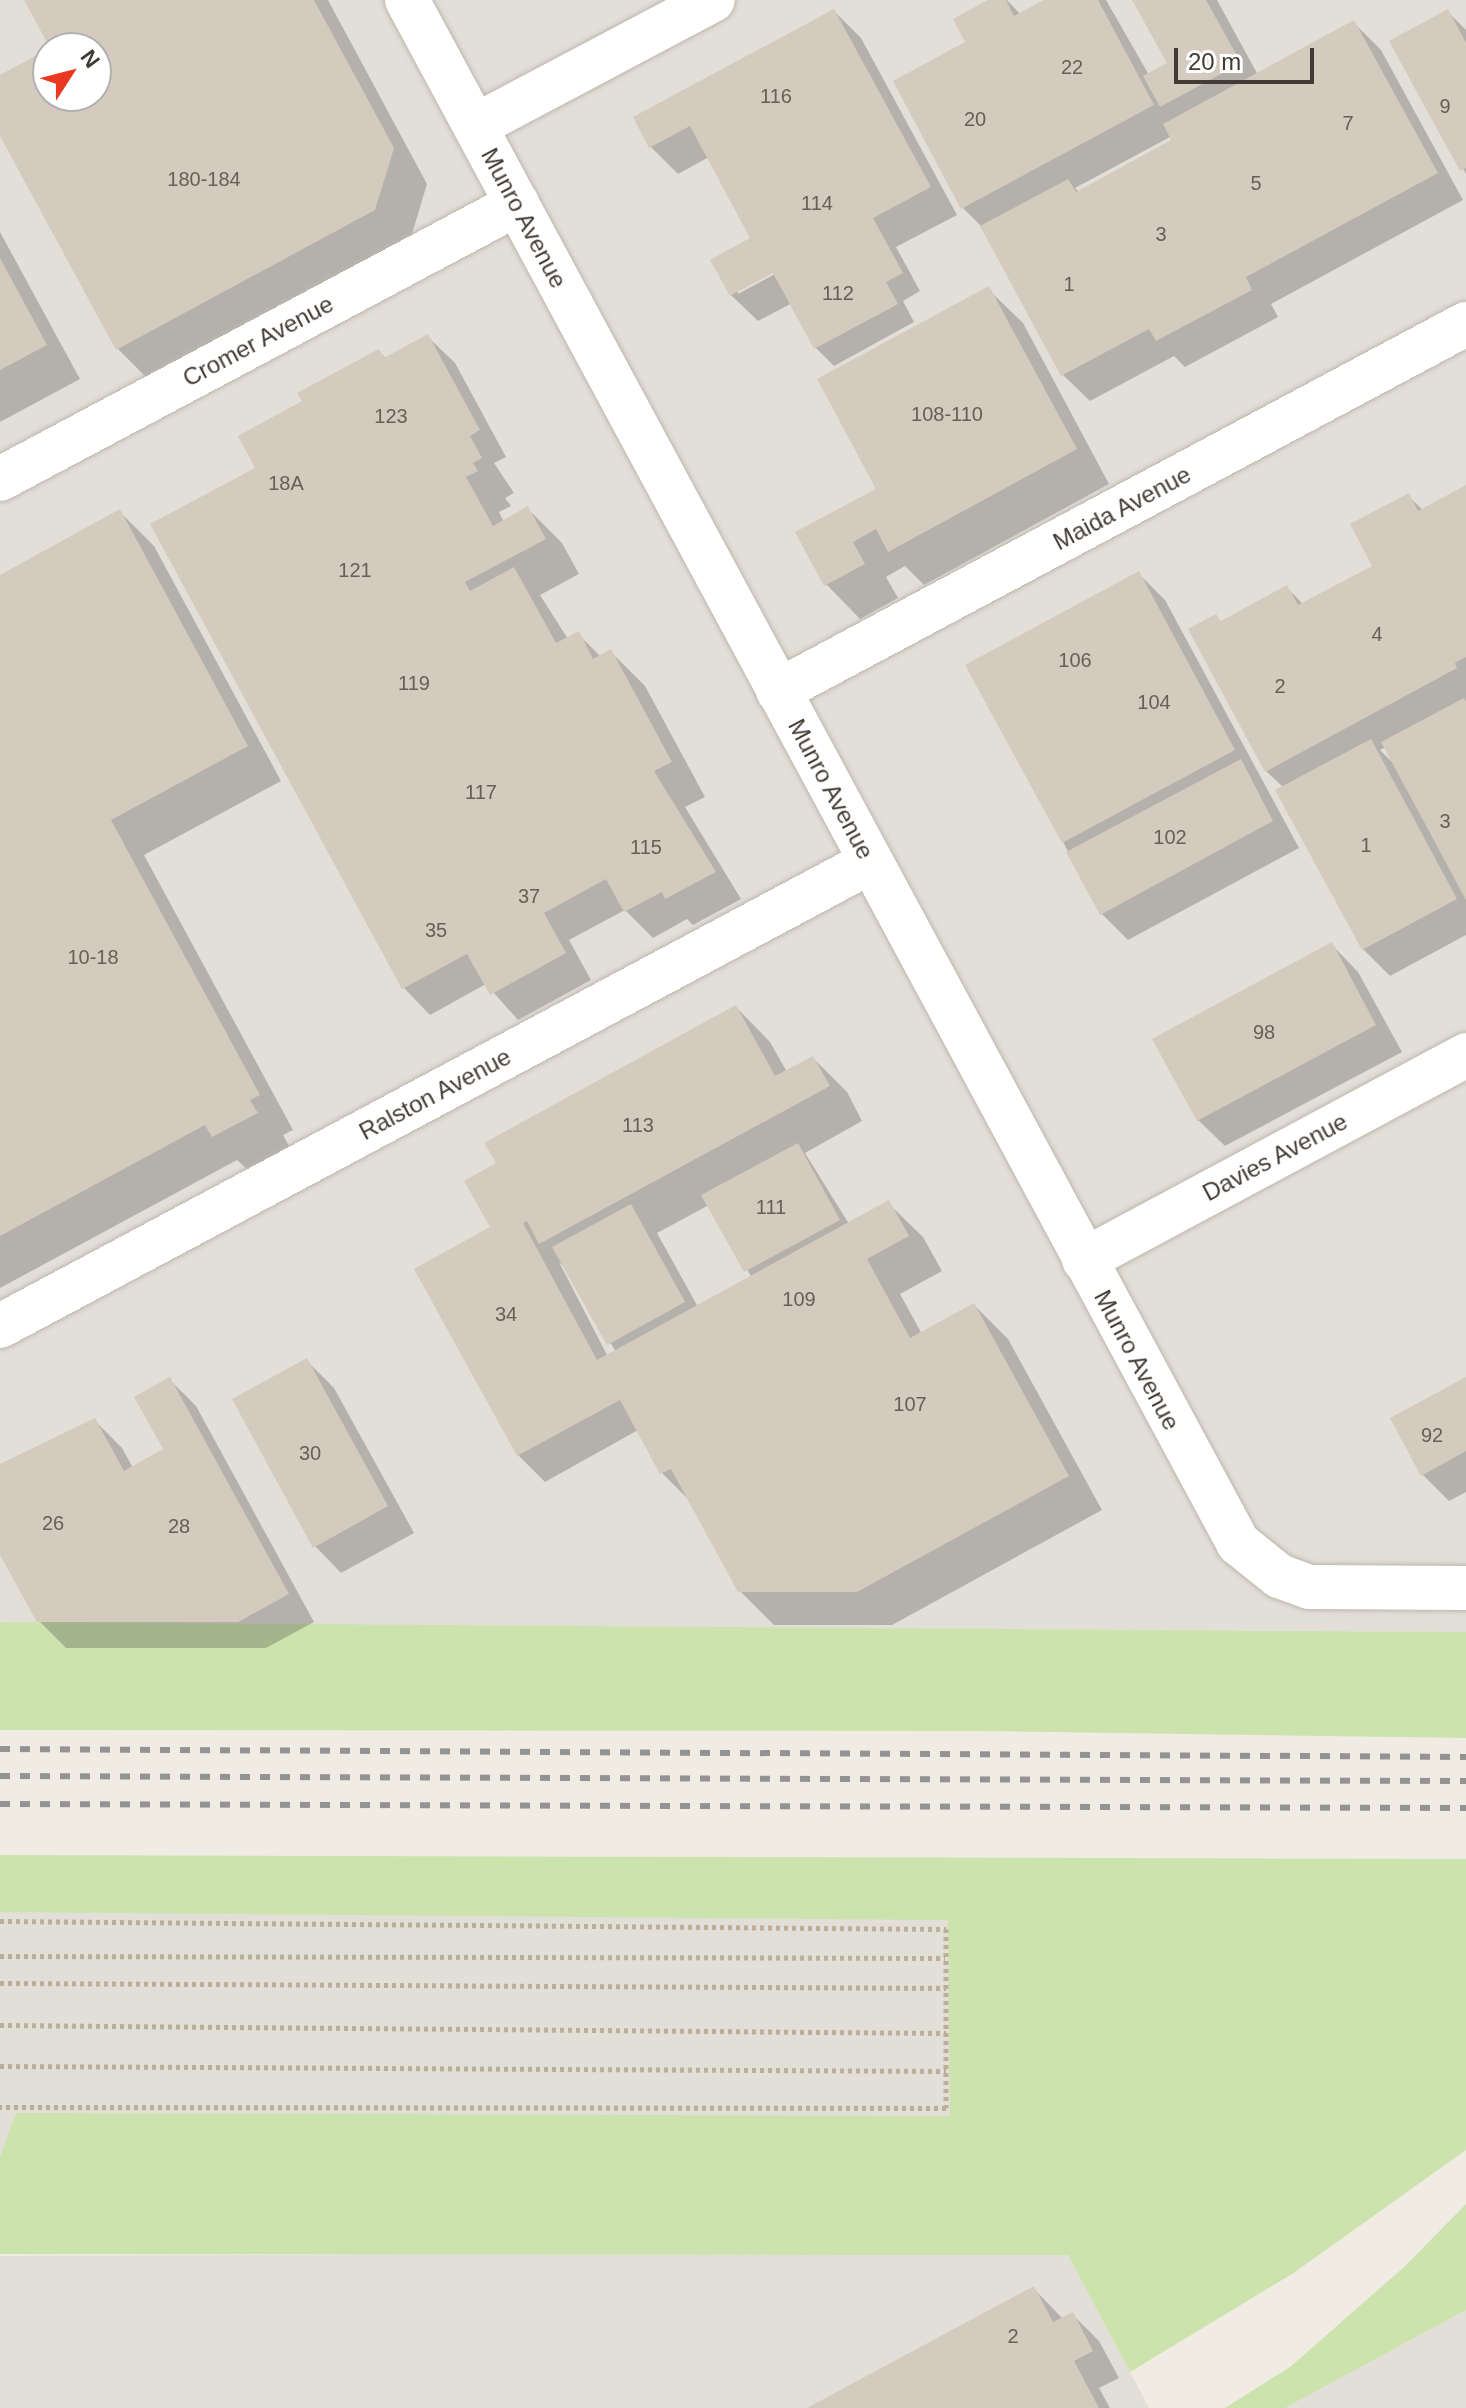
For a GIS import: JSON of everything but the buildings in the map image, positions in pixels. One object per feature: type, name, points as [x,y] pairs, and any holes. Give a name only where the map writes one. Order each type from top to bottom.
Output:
[{"type":"street","name":"Munro Avenue","points":[[407,0],[1238,1543],[1266,1568],[1294,1584],[1318,1588],[1466,1588]]},
{"type":"street","points":[[475,126],[713,0]]},
{"type":"street","name":"Cromer Avenue","points":[[0,479],[517,204]]},
{"type":"street","name":"Maida Avenue","points":[[778,691],[1466,324]]},
{"type":"street","name":"Ralston Avenue","points":[[0,1326],[870,862]]},
{"type":"street","name":"Davies Avenue","points":[[1084,1260],[1466,1055]]},
{"type":"path","points":[[0,1921],[946,1929],[946,2108],[0,2107]]},
{"type":"path","points":[[0,1956],[945,1958]]},
{"type":"path","points":[[0,1983],[946,1988]]},
{"type":"path","points":[[0,2025],[946,2033]]},
{"type":"path","points":[[0,2066],[946,2071]]},
{"type":"shaded area","points":[[0,0],[1466,0],[1466,1632],[0,1623]]},
{"type":"shaded area","points":[[0,1881],[979,1891],[1068,2255],[1149,2408],[0,2408],[0,2256],[485,2254],[0,2254]]},
{"type":"shaded area","points":[[1466,2310],[1466,2408],[1285,2408]]},
{"type":"green space","points":[[0,1622],[1466,1632],[1466,1738],[981,1731],[0,1730]]},
{"type":"green space","points":[[0,1855],[1466,1859],[1466,2150],[1292,2274],[1130,2372],[1068,2255],[0,2254],[0,2157],[16,2113],[950,2116],[948,1920],[0,1912]]},
{"type":"green space","points":[[1466,2204],[1466,2310],[1285,2408],[1225,2408],[1290,2367],[1404,2267]]},
{"type":"railway","points":[[0,1749],[1466,1757]]},
{"type":"railway","points":[[0,1776],[1466,1781]]},
{"type":"railway","points":[[0,1804],[1466,1808]]}]
